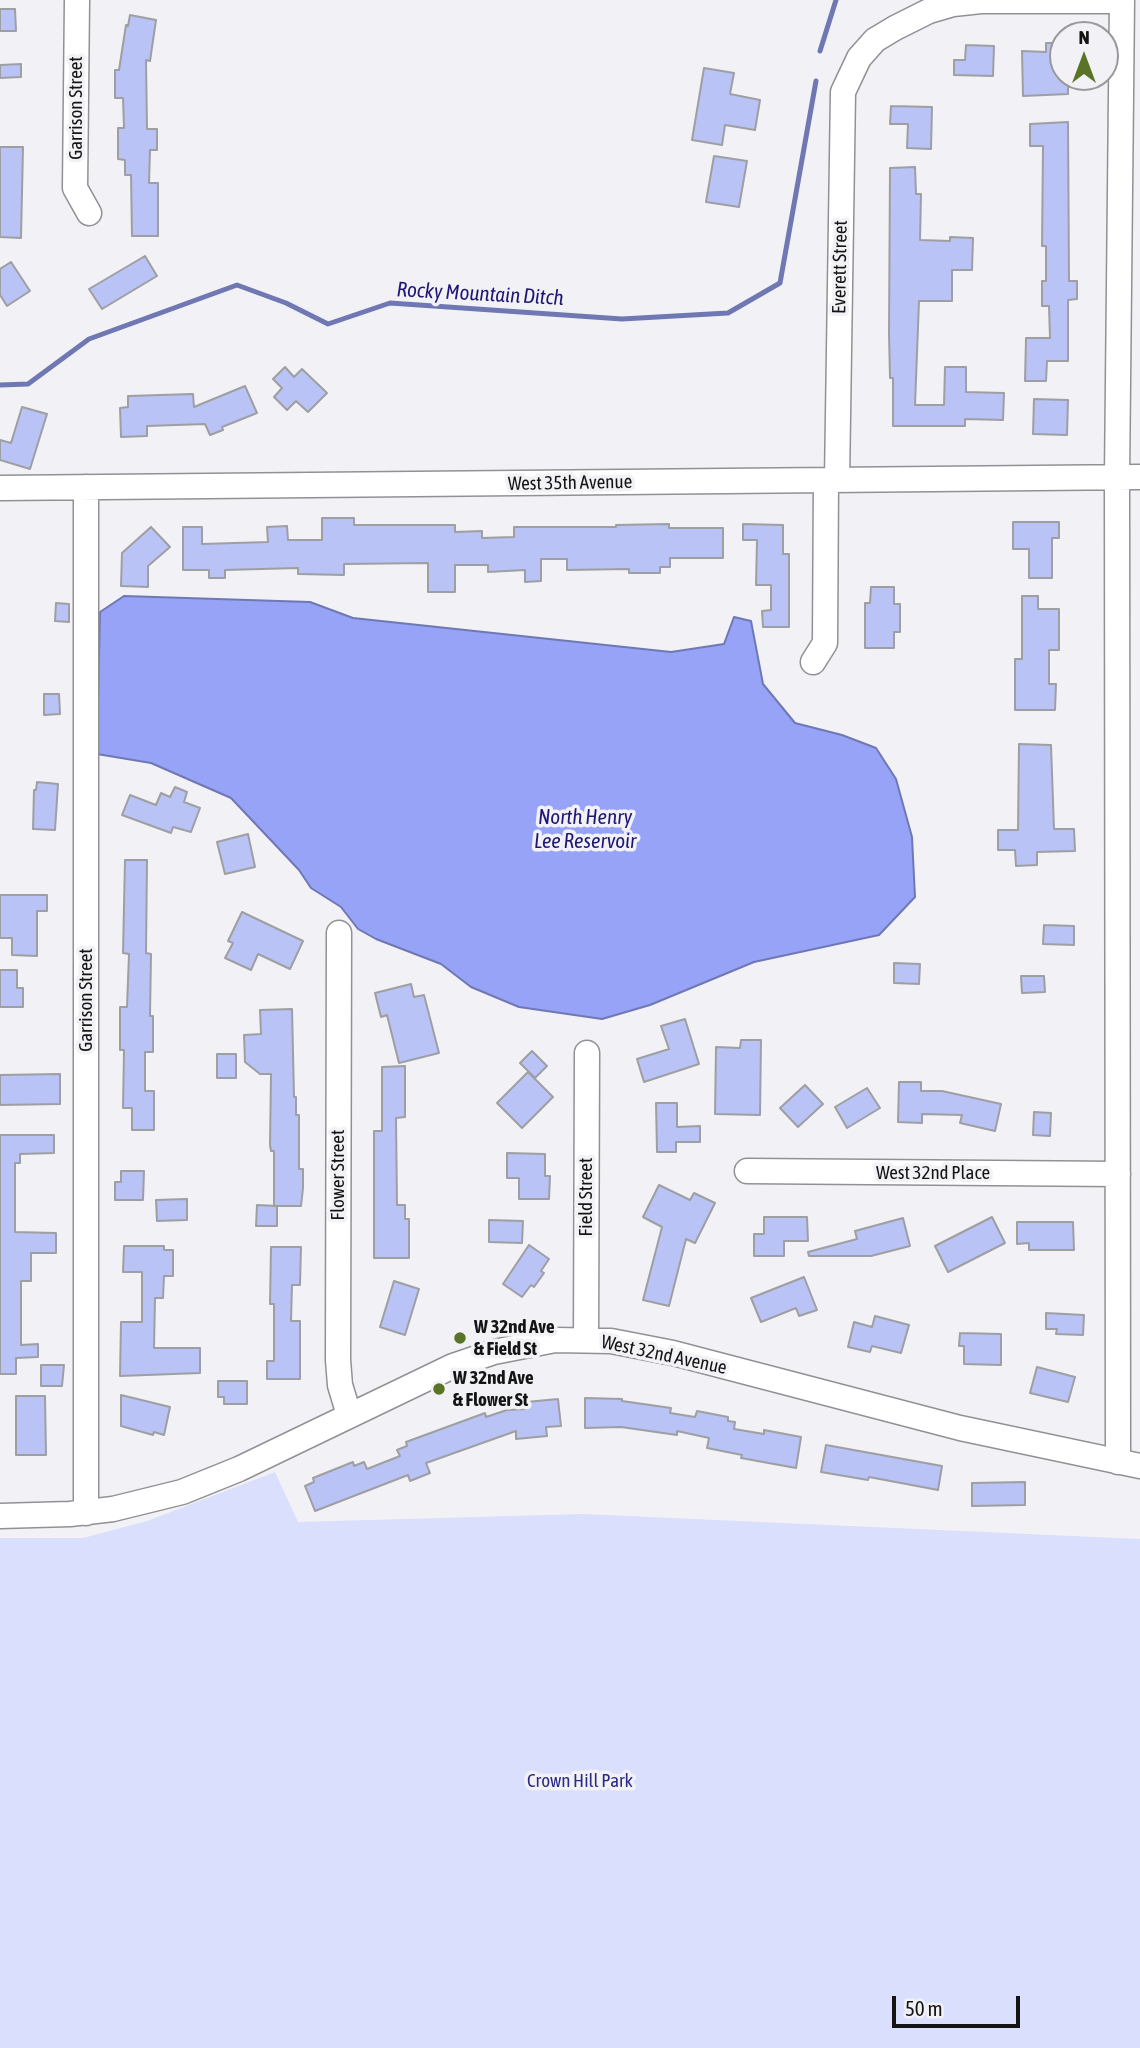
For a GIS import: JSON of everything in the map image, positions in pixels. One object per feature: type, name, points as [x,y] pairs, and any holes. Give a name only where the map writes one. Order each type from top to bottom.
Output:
[{"type":"street","name":"Garrison Street","points":[[77,0],[75,188],[89,213]]},
{"type":"street","name":"Everett Street","points":[[813,662],[825,643],[843,92],[859,58],[875,40],[929,11],[953,4],[981,1],[1122,0]]},
{"type":"street","points":[[1122,0],[1129,477],[1129,969],[1118,1174],[1129,1464]]},
{"type":"street","name":"West 35th Avenue","points":[[0,488],[1129,477]]},
{"type":"street","name":"Garrison Street","points":[[86,488],[86,1513]]},
{"type":"street","name":"Flower Street","points":[[339,933],[338,1360],[340,1385],[349,1415]]},
{"type":"street","name":"Field Street","points":[[586,1340],[587,1054]]},
{"type":"street","name":"West 32nd Place","points":[[747,1171],[1118,1174]]},
{"type":"street","name":"West 32nd Avenue","points":[[0,1516],[86,1513],[141,1504],[182,1492],[239,1469],[426,1377],[494,1352],[536,1342],[611,1341],[673,1353],[960,1428],[1129,1464]]},
{"type":"green space","name":"Crown Hill Park","points":[[275,1472],[298,1522],[583,1514],[1140,1539],[1140,2048],[0,2048],[0,1538],[83,1538],[147,1521]]},
{"type":"water","name":"North Henry Lee Reservoir","points":[[124,596],[310,602],[353,618],[671,652],[724,644],[734,617],[751,621],[763,684],[795,723],[842,735],[876,748],[896,779],[912,837],[915,897],[879,935],[754,962],[650,1005],[602,1019],[519,1007],[471,987],[441,964],[376,939],[358,929],[341,907],[311,888],[299,870],[231,798],[151,763],[97,754],[100,612]]},
{"type":"building","points":[[0,9],[15,9],[16,31],[0,31]]},
{"type":"building","points":[[130,15],[156,20],[150,61],[146,60],[147,129],[157,129],[157,150],[150,150],[149,183],[158,183],[158,236],[132,236],[131,175],[125,175],[125,160],[118,159],[118,128],[124,128],[123,98],[115,98],[115,70],[119,70]]},
{"type":"building","points":[[1046,43],[1049,43],[1049,91],[1068,91],[1068,94],[1023,96],[1022,51],[1046,52]]},
{"type":"building","points":[[966,45],[994,46],[993,76],[954,75],[954,60],[965,60]]},
{"type":"building","points":[[21,64],[21,77],[0,78],[0,65]]},
{"type":"building","points":[[704,68],[734,73],[730,94],[760,100],[755,130],[725,125],[722,145],[692,140]]},
{"type":"building","points":[[891,106],[932,107],[931,149],[907,148],[908,124],[890,124]]},
{"type":"building","points":[[1068,122],[1069,281],[1077,281],[1077,299],[1068,300],[1068,361],[1047,361],[1046,381],[1025,381],[1026,338],[1050,338],[1049,306],[1042,306],[1042,281],[1046,281],[1046,246],[1042,246],[1043,146],[1030,146],[1030,124]]},
{"type":"building","points":[[0,147],[23,147],[21,238],[0,237]]},
{"type":"building","points":[[714,156],[747,161],[739,207],[706,202]]},
{"type":"building","points":[[915,167],[916,194],[921,194],[920,240],[950,241],[950,237],[973,238],[972,270],[952,270],[952,301],[919,301],[915,405],[944,405],[945,367],[966,367],[966,392],[1004,393],[1003,420],[965,419],[965,426],[893,426],[889,334],[890,168]]},
{"type":"building","points":[[145,256],[157,276],[102,309],[89,289]]},
{"type":"building","points":[[11,262],[30,291],[7,306],[0,295],[0,269]]},
{"type":"building","points":[[285,367],[294,377],[302,369],[327,393],[308,412],[296,401],[287,410],[274,397],[282,388],[273,379]]},
{"type":"building","points":[[245,386],[257,413],[222,427],[223,430],[210,435],[205,424],[147,426],[147,436],[121,437],[120,408],[128,407],[128,396],[193,394],[194,407]]},
{"type":"building","points":[[1034,399],[1068,400],[1067,435],[1033,434]]},
{"type":"building","points":[[22,407],[47,414],[30,469],[0,460],[0,440],[11,443]]},
{"type":"building","points":[[322,518],[354,518],[354,525],[455,525],[455,532],[482,531],[482,538],[514,537],[514,527],[669,524],[669,528],[723,528],[723,558],[670,558],[670,567],[660,567],[660,573],[629,573],[629,569],[567,570],[567,559],[541,559],[541,581],[525,582],[525,570],[488,572],[488,565],[455,565],[455,592],[428,592],[428,563],[344,564],[344,575],[298,574],[298,568],[225,570],[225,578],[209,578],[209,570],[183,570],[183,527],[202,527],[202,544],[268,542],[267,527],[287,526],[288,540],[322,540]]},
{"type":"building","points":[[1013,522],[1059,522],[1059,538],[1052,538],[1052,578],[1029,578],[1029,549],[1013,549]]},
{"type":"building","points":[[743,524],[783,525],[783,554],[789,554],[789,627],[763,627],[762,611],[771,610],[771,585],[756,585],[757,540],[743,540]]},
{"type":"building","points":[[151,527],[170,547],[148,566],[148,587],[121,586],[122,553]]},
{"type":"building","points":[[871,587],[894,587],[894,604],[900,604],[900,632],[894,632],[894,648],[865,648],[865,603],[870,603]]},
{"type":"building","points":[[1022,596],[1038,596],[1038,609],[1059,609],[1059,650],[1049,650],[1049,684],[1056,684],[1055,710],[1015,710],[1015,659],[1022,659]]},
{"type":"building","points":[[56,603],[69,604],[69,622],[55,621]]},
{"type":"building","points":[[44,694],[59,694],[60,714],[44,715]]},
{"type":"building","points":[[1019,744],[1051,745],[1054,829],[1074,829],[1075,851],[1037,852],[1037,865],[1016,866],[1015,850],[998,850],[998,830],[1018,830]]},
{"type":"building","points":[[37,782],[58,784],[55,830],[33,829],[34,790]]},
{"type":"building","points":[[175,787],[187,792],[184,802],[200,808],[191,832],[173,827],[171,833],[122,815],[130,795],[156,805],[161,793],[170,797]]},
{"type":"building","points":[[248,834],[255,867],[225,874],[217,842]]},
{"type":"building","points":[[125,860],[147,860],[146,953],[151,954],[150,1016],[153,1016],[153,1052],[145,1052],[145,1091],[154,1091],[154,1130],[132,1130],[132,1108],[123,1108],[124,1050],[120,1050],[120,1007],[127,1007],[129,954],[123,953]]},
{"type":"building","points":[[0,895],[47,895],[47,911],[37,911],[37,956],[12,955],[12,938],[0,938]]},
{"type":"building","points":[[242,912],[303,941],[290,969],[258,954],[251,970],[225,958],[233,943],[228,941]]},
{"type":"building","points":[[1044,925],[1074,926],[1074,945],[1043,944]]},
{"type":"building","points":[[894,963],[920,964],[919,984],[894,983]]},
{"type":"building","points":[[0,970],[17,970],[17,988],[23,988],[23,1007],[0,1007]]},
{"type":"building","points":[[1021,976],[1044,976],[1045,992],[1022,993]]},
{"type":"building","points":[[411,984],[414,997],[424,995],[439,1053],[399,1063],[387,1015],[381,1017],[375,993]]},
{"type":"building","points":[[292,1009],[294,1097],[296,1115],[299,1115],[299,1169],[303,1169],[303,1188],[301,1206],[274,1206],[274,1151],[271,1151],[270,1145],[271,1074],[260,1074],[245,1062],[244,1035],[261,1034],[260,1010]]},
{"type":"building","points":[[685,1019],[699,1064],[644,1082],[637,1059],[669,1049],[661,1026]]},
{"type":"building","points":[[741,1040],[761,1040],[760,1115],[715,1114],[716,1047],[740,1048]]},
{"type":"building","points":[[532,1051],[547,1066],[535,1078],[520,1063]]},
{"type":"building","points":[[217,1054],[236,1054],[236,1078],[217,1078]]},
{"type":"building","points":[[405,1066],[405,1117],[396,1118],[397,1205],[405,1205],[405,1219],[409,1219],[409,1258],[374,1258],[374,1131],[382,1131],[382,1067]]},
{"type":"building","points":[[528,1072],[553,1097],[522,1128],[497,1103]]},
{"type":"building","points":[[60,1074],[60,1104],[0,1105],[0,1075]]},
{"type":"building","points":[[899,1082],[921,1082],[921,1091],[942,1091],[1001,1104],[995,1131],[960,1123],[962,1115],[922,1114],[922,1123],[898,1122]]},
{"type":"building","points":[[805,1085],[823,1104],[798,1127],[780,1108]]},
{"type":"building","points":[[867,1088],[880,1108],[847,1128],[835,1107]]},
{"type":"building","points":[[656,1103],[677,1103],[677,1127],[700,1126],[700,1142],[676,1142],[676,1152],[657,1152]]},
{"type":"building","points":[[1034,1112],[1051,1113],[1050,1136],[1033,1135]]},
{"type":"building","points":[[0,1135],[54,1135],[54,1153],[20,1154],[20,1163],[15,1163],[15,1232],[56,1233],[56,1253],[31,1253],[31,1281],[21,1281],[21,1345],[38,1344],[38,1357],[16,1358],[16,1374],[0,1374]]},
{"type":"building","points":[[507,1153],[545,1154],[545,1176],[550,1176],[549,1199],[519,1199],[519,1178],[507,1178]]},
{"type":"building","points":[[121,1171],[144,1171],[143,1200],[115,1200],[115,1182],[121,1182]]},
{"type":"building","points":[[659,1185],[690,1200],[694,1193],[715,1203],[695,1243],[686,1239],[669,1306],[643,1300],[662,1227],[643,1217]]},
{"type":"building","points":[[187,1199],[187,1220],[157,1221],[156,1200]]},
{"type":"building","points":[[257,1205],[277,1206],[277,1226],[256,1226]]},
{"type":"building","points":[[764,1217],[807,1217],[808,1241],[784,1241],[784,1256],[754,1256],[754,1234],[764,1234]]},
{"type":"building","points":[[992,1217],[1005,1243],[948,1272],[935,1246]]},
{"type":"building","points":[[903,1218],[910,1246],[871,1256],[809,1256],[808,1252],[857,1239],[855,1231]]},
{"type":"building","points":[[489,1220],[523,1221],[522,1243],[489,1242]]},
{"type":"building","points":[[1017,1222],[1073,1222],[1074,1250],[1029,1250],[1029,1243],[1017,1244]]},
{"type":"building","points":[[529,1245],[549,1259],[541,1271],[544,1273],[522,1297],[503,1284]]},
{"type":"building","points":[[124,1246],[164,1246],[164,1250],[173,1250],[173,1276],[164,1276],[163,1298],[155,1298],[154,1348],[200,1348],[200,1373],[120,1376],[121,1322],[142,1322],[142,1272],[123,1272]]},
{"type":"building","points":[[271,1247],[301,1247],[300,1285],[292,1285],[291,1321],[300,1321],[300,1379],[267,1379],[267,1361],[274,1361],[274,1304],[270,1304]]},
{"type":"building","points":[[804,1277],[817,1310],[799,1316],[796,1308],[761,1322],[751,1298]]},
{"type":"building","points":[[394,1281],[419,1289],[405,1335],[380,1327]]},
{"type":"building","points":[[1046,1313],[1084,1315],[1083,1335],[1056,1334],[1057,1329],[1046,1329]]},
{"type":"building","points":[[875,1316],[909,1325],[901,1353],[872,1346],[870,1352],[848,1347],[854,1322],[872,1327]]},
{"type":"building","points":[[960,1333],[1001,1334],[1001,1365],[964,1364],[964,1346],[959,1346]]},
{"type":"building","points":[[41,1365],[64,1365],[62,1386],[41,1386]]},
{"type":"building","points":[[1037,1367],[1075,1377],[1068,1402],[1030,1393]]},
{"type":"building","points":[[218,1381],[247,1381],[247,1404],[224,1404],[224,1397],[218,1397]]},
{"type":"building","points":[[121,1395],[170,1407],[164,1435],[154,1432],[153,1435],[121,1426]]},
{"type":"building","points":[[16,1396],[45,1396],[46,1455],[16,1455]]},
{"type":"building","points":[[585,1398],[622,1399],[671,1408],[670,1413],[695,1417],[697,1411],[728,1417],[728,1421],[735,1422],[734,1429],[764,1434],[764,1430],[801,1437],[796,1468],[741,1458],[742,1455],[707,1448],[709,1438],[677,1431],[677,1435],[621,1427],[585,1428]]},
{"type":"building","points":[[558,1399],[561,1426],[546,1427],[547,1436],[516,1439],[516,1431],[426,1463],[430,1473],[410,1481],[408,1475],[315,1511],[305,1486],[314,1482],[313,1478],[353,1462],[354,1466],[364,1462],[367,1469],[400,1456],[397,1450],[407,1446],[406,1442],[485,1413],[486,1417],[507,1410],[527,1409],[526,1402]]},
{"type":"building","points":[[826,1445],[942,1466],[938,1490],[869,1477],[868,1480],[821,1472]]},
{"type":"building","points":[[1025,1482],[1025,1505],[972,1506],[972,1483]]},
{"type":"waterway","name":"Rocky Mountain Ditch","points":[[820,51],[836,0]]},
{"type":"waterway","name":"Rocky Mountain Ditch","points":[[0,385],[28,384],[89,339],[237,285],[286,303],[328,324],[390,303],[622,319],[728,313],[780,283],[816,81]]},
{"type":"place","name":"W 32nd Ave & Field St","points":[[460,1338]]},
{"type":"place","name":"W 32nd Ave & Flower St","points":[[439,1389]]}]
